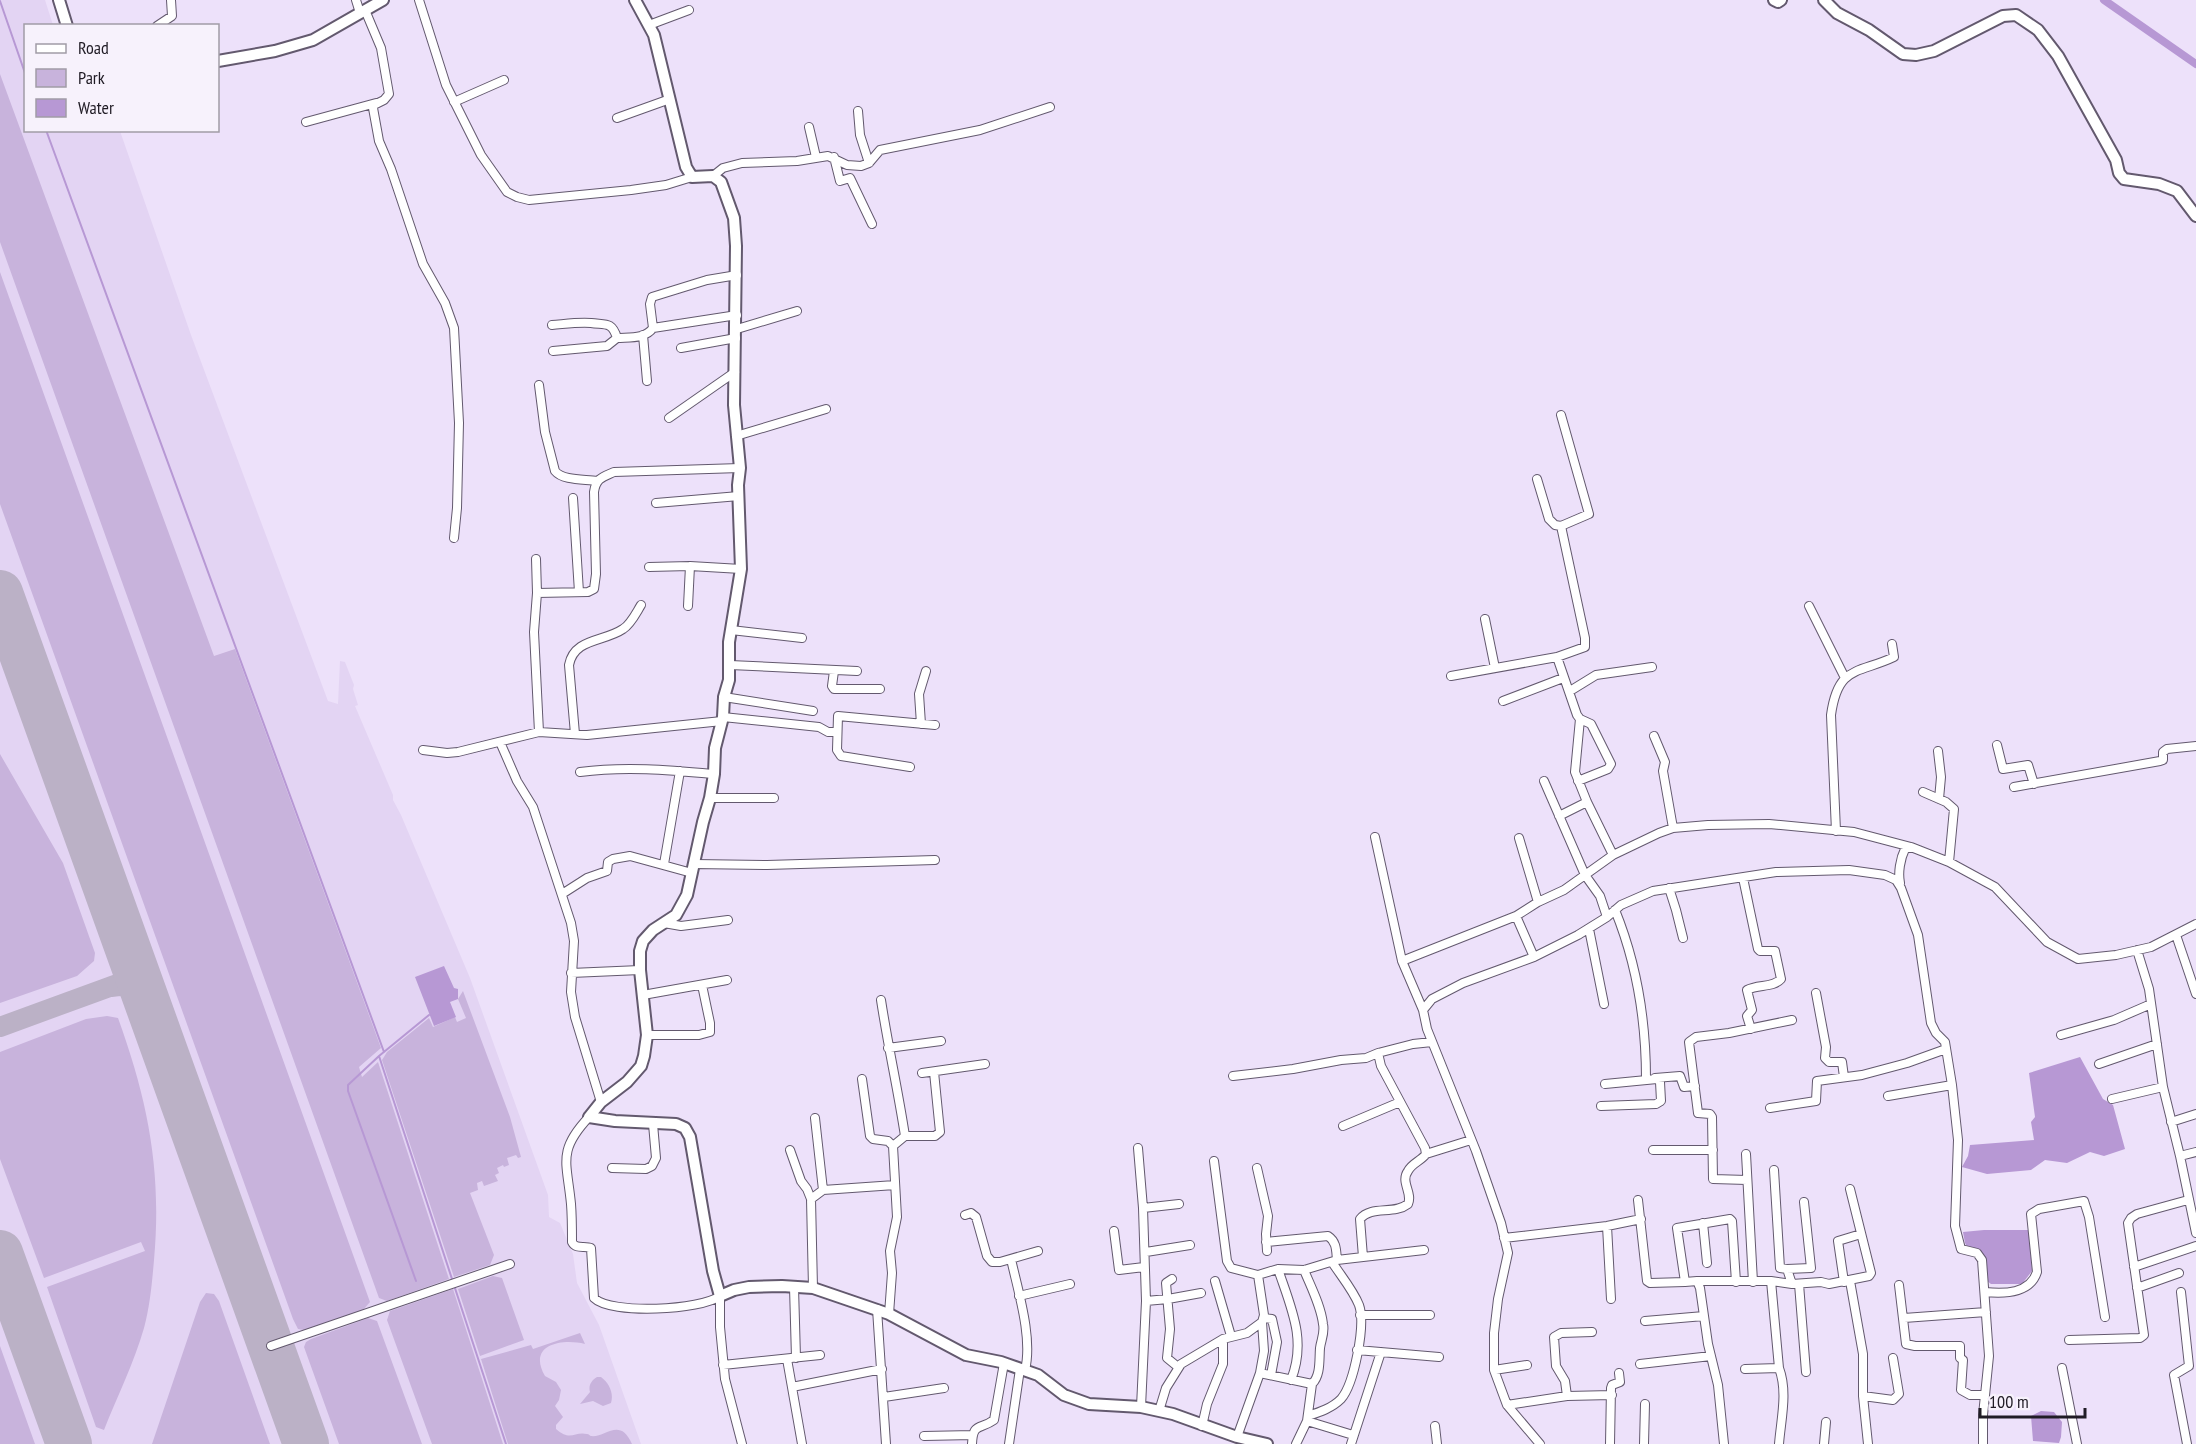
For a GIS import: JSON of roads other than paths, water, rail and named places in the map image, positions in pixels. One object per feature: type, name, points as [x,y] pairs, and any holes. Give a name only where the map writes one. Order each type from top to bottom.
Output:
[{"type":"street","points":[[59,0],[66,24]]},
{"type":"street","points":[[160,24],[172,16],[171,0]]},
{"type":"street","points":[[306,122],[376,103],[384,100],[389,94],[381,48],[356,0]]},
{"type":"street","points":[[219,61],[275,51],[313,40],[382,0]]},
{"type":"street","points":[[419,0],[446,85],[481,155],[507,192],[530,200],[666,185],[692,177],[712,176],[723,168],[742,163],[834,157],[847,165],[855,166],[869,163],[880,150],[980,130],[1050,107]]},
{"type":"street","points":[[635,0],[654,34],[686,167],[692,177]]},
{"type":"street","points":[[1774,0],[1781,0]]},
{"type":"street","points":[[1824,0],[1837,12],[1869,30],[1903,54],[1916,55],[1934,51],[2002,16],[2016,15],[2038,30],[2058,56],[2116,160],[2119,173],[2124,178],[2159,184],[2177,191],[2196,216]]},
{"type":"street","points":[[649,25],[688,10]]},
{"type":"street","points":[[454,102],[504,80]]},
{"type":"street","points":[[617,118],[670,99]]},
{"type":"street","points":[[376,103],[373,114],[379,141],[392,169],[423,264],[445,303],[454,328],[459,423],[458,508],[454,538]]},
{"type":"street","points":[[858,111],[860,135],[869,163]]},
{"type":"street","points":[[809,126],[816,157]]},
{"type":"street","points":[[834,157],[840,181],[850,178],[872,224]]},
{"type":"street","points":[[712,176],[721,182],[734,218],[737,315],[736,436],[740,468],[741,569],[729,642],[729,680],[715,748],[714,774],[687,895],[676,915],[653,930],[643,941],[640,951],[647,1035],[641,1066],[627,1082],[601,1102],[573,1135],[566,1157],[572,1242],[575,1246],[591,1248],[594,1298],[603,1303],[637,1308],[669,1308],[698,1305],[748,1287],[813,1288],[889,1314],[940,1343],[966,1354],[1004,1363],[1038,1375],[1064,1395],[1089,1404],[1140,1407],[1173,1414],[1242,1440],[1267,1444]]},
{"type":"street","points":[[653,328],[650,304],[652,297],[707,280],[736,275]]},
{"type":"street","points":[[681,348],[736,333],[797,311]]},
{"type":"street","points":[[553,351],[607,346],[617,338],[643,335],[653,328],[737,315]]},
{"type":"street","points":[[552,325],[586,322],[607,324],[615,330],[617,338]]},
{"type":"street","points":[[643,335],[647,381]]},
{"type":"street","points":[[669,418],[735,372]]},
{"type":"street","points":[[539,385],[545,432],[555,471],[564,477],[597,482]]},
{"type":"street","points":[[736,436],[826,409]]},
{"type":"street","points":[[1537,479],[1549,519],[1555,525],[1562,526],[1587,515],[1590,511],[1561,416]]},
{"type":"street","points":[[537,593],[588,592],[594,589],[596,585],[594,492],[601,477],[614,472],[740,468]]},
{"type":"street","points":[[656,503],[739,496]]},
{"type":"street","points":[[573,498],[579,592]]},
{"type":"street","points":[[1451,676],[1557,657],[1581,650],[1586,643],[1562,526]]},
{"type":"street","points":[[536,559],[537,593],[534,632],[539,732]]},
{"type":"street","points":[[649,567],[690,566],[741,569]]},
{"type":"street","points":[[688,606],[690,566]]},
{"type":"street","points":[[574,734],[570,657],[580,646],[624,629],[641,605]]},
{"type":"street","points":[[1809,606],[1845,678]]},
{"type":"street","points":[[1485,619],[1495,668]]},
{"type":"street","points":[[731,630],[802,638]]},
{"type":"street","points":[[1836,831],[1831,714],[1833,700],[1845,678],[1860,668],[1894,657],[1892,644]]},
{"type":"street","points":[[1557,657],[1580,719],[1575,761],[1578,781],[1613,855]]},
{"type":"street","points":[[730,665],[857,671]]},
{"type":"street","points":[[1570,691],[1596,675],[1652,667]]},
{"type":"street","points":[[834,671],[832,686],[834,689],[880,689]]},
{"type":"street","points":[[921,724],[919,694],[926,671]]},
{"type":"street","points":[[1503,700],[1563,678]]},
{"type":"street","points":[[724,697],[813,711]]},
{"type":"street","points":[[910,767],[841,756],[837,750],[838,716],[935,726]]},
{"type":"street","points":[[423,750],[447,753],[539,732],[587,735],[722,719],[819,727],[828,732],[837,732]]},
{"type":"street","points":[[1578,781],[1608,770],[1611,766],[1610,759],[1591,724],[1580,719]]},
{"type":"street","points":[[1654,736],[1665,762],[1663,771],[1673,828]]},
{"type":"street","points":[[500,741],[533,807],[571,923],[574,941],[571,992],[575,1017],[601,1102]]},
{"type":"street","points":[[1996,745],[2003,769],[2028,765],[2034,784]]},
{"type":"street","points":[[2014,787],[2160,761],[2163,760],[2163,752],[2167,749],[2196,746]]},
{"type":"street","points":[[1938,751],[1941,783],[1939,799]]},
{"type":"street","points":[[580,772],[609,768],[714,774]]},
{"type":"street","points":[[664,864],[680,771]]},
{"type":"street","points":[[1544,781],[1585,875],[1600,896],[1607,917]]},
{"type":"street","points":[[1923,792],[1950,804],[1954,809],[1949,862]]},
{"type":"street","points":[[710,798],[774,798]]},
{"type":"street","points":[[1559,816],[1587,802]]},
{"type":"street","points":[[1402,961],[1516,916],[1538,902],[1564,890],[1613,855],[1673,828],[1769,824],[1854,832],[1911,848],[1949,862],[1995,887],[2047,942],[2078,959],[2116,955],[2151,947],[2196,924]]},
{"type":"street","points":[[1375,837],[1402,961],[1472,1140],[1501,1223],[1508,1253],[1498,1299],[1494,1333],[1494,1370],[1507,1405],[1540,1444]]},
{"type":"street","points":[[1519,838],[1538,902]]},
{"type":"street","points":[[1911,848],[1905,849],[1899,877],[1918,935],[1931,1023],[1944,1042],[1952,1085],[1958,1140],[1956,1226],[1961,1249],[1977,1252],[1983,1260],[1989,1356],[1984,1395],[1983,1444]]},
{"type":"street","points":[[562,894],[587,878],[607,871],[608,862],[613,859],[630,856],[642,861],[693,868],[935,860]]},
{"type":"street","points":[[1423,1010],[1432,999],[1462,983],[1534,957],[1589,929],[1621,905],[1653,891],[1776,872],[1849,870],[1885,875],[1896,880],[1901,888]]},
{"type":"street","points":[[1743,878],[1758,949],[1776,953],[1781,979],[1777,984],[1752,987],[1748,990],[1752,1010],[1747,1016],[1751,1029]]},
{"type":"street","points":[[1669,888],[1683,938]]},
{"type":"street","points":[[1615,910],[1626,936],[1641,1005],[1646,1037],[1646,1079]]},
{"type":"street","points":[[1516,916],[1534,957]]},
{"type":"street","points":[[664,923],[681,926],[728,921]]},
{"type":"street","points":[[1589,929],[1604,1004]]},
{"type":"street","points":[[2176,935],[2196,994]]},
{"type":"street","points":[[2137,950],[2147,980],[2163,1087],[2196,1233]]},
{"type":"street","points":[[571,973],[640,970]]},
{"type":"street","points":[[643,995],[728,980]]},
{"type":"street","points":[[647,1035],[699,1035],[710,1032],[711,1023],[702,985]]},
{"type":"street","points":[[1816,993],[1826,1047],[1825,1058],[1829,1062],[1842,1062],[1844,1077]]},
{"type":"street","points":[[881,1000],[905,1136]]},
{"type":"street","points":[[2061,1035],[2114,1020],[2151,1004]]},
{"type":"street","points":[[1747,1180],[1713,1179],[1712,1116],[1698,1113],[1689,1042],[1792,1020]]},
{"type":"street","points":[[888,1048],[941,1041]]},
{"type":"street","points":[[1233,1076],[1366,1058],[1413,1044],[1432,1042]]},
{"type":"street","points":[[2099,1064],[2157,1044]]},
{"type":"street","points":[[1770,1108],[1816,1101],[1817,1081],[1862,1075],[1907,1063],[1946,1049]]},
{"type":"street","points":[[1378,1053],[1381,1066],[1425,1148],[1426,1154]]},
{"type":"street","points":[[922,1074],[985,1064]]},
{"type":"street","points":[[893,1146],[905,1136],[935,1136],[940,1132],[934,1072]]},
{"type":"street","points":[[1605,1084],[1680,1076],[1684,1086],[1695,1086]]},
{"type":"street","points":[[1601,1106],[1658,1103],[1661,1101],[1659,1082],[1655,1078]]},
{"type":"street","points":[[862,1079],[870,1136],[873,1139],[888,1141],[893,1146],[897,1217],[890,1251],[892,1273],[889,1314]]},
{"type":"street","points":[[1888,1096],[1952,1085]]},
{"type":"street","points":[[2112,1100],[2163,1087]]},
{"type":"street","points":[[1343,1126],[1400,1102]]},
{"type":"street","points":[[2171,1122],[2196,1114]]},
{"type":"street","points":[[589,1117],[680,1125],[690,1137],[713,1271],[720,1296],[723,1365],[742,1444]]},
{"type":"street","points":[[815,1118],[823,1190]]},
{"type":"street","points":[[612,1168],[652,1166],[656,1158],[653,1124]]},
{"type":"street","points":[[1363,1257],[1360,1219],[1369,1212],[1395,1209],[1407,1204],[1410,1199],[1406,1176],[1408,1170],[1426,1154],[1472,1140]]},
{"type":"street","points":[[1138,1148],[1146,1252],[1144,1267],[1146,1301],[1140,1407]]},
{"type":"street","points":[[790,1150],[801,1180],[810,1193],[813,1288]]},
{"type":"street","points":[[1653,1150],[1713,1150]]},
{"type":"street","points":[[2180,1156],[2196,1152]]},
{"type":"street","points":[[1746,1154],[1753,1282]]},
{"type":"street","points":[[1214,1161],[1227,1261],[1232,1268],[1258,1275],[1278,1269],[1304,1270],[1334,1261],[1424,1250]]},
{"type":"street","points":[[1257,1168],[1268,1216],[1267,1246],[1328,1236],[1333,1239],[1336,1244],[1334,1261],[1360,1308],[1361,1328],[1347,1390],[1333,1406],[1308,1418]]},
{"type":"street","points":[[1774,1170],[1780,1268],[1811,1268],[1804,1202]]},
{"type":"street","points":[[811,1199],[823,1190],[895,1185]]},
{"type":"street","points":[[1638,1200],[1647,1281],[1650,1283],[1771,1281],[1830,1284],[1847,1282],[1869,1276],[1871,1273],[1850,1189]]},
{"type":"street","points":[[2069,1340],[2140,1338],[2144,1332],[2128,1230],[2131,1218],[2188,1200]]},
{"type":"street","points":[[1985,1292],[2007,1293],[2019,1290],[2030,1285],[2035,1279],[2037,1272],[2031,1214],[2039,1209],[2084,1201],[2089,1217],[2104,1317]]},
{"type":"street","points":[[1143,1208],[1179,1204]]},
{"type":"street","points":[[965,1215],[976,1216],[989,1260],[994,1263],[1038,1251]]},
{"type":"street","points":[[1685,1282],[1677,1228],[1730,1219],[1732,1221],[1736,1282]]},
{"type":"street","points":[[1504,1238],[1641,1220]]},
{"type":"street","points":[[1703,1223],[1707,1263]]},
{"type":"street","points":[[1607,1226],[1611,1299]]},
{"type":"street","points":[[1114,1231],[1119,1270],[1144,1267]]},
{"type":"street","points":[[1861,1234],[1838,1241],[1863,1354],[1863,1396],[1868,1444]]},
{"type":"street","points":[[1146,1252],[1190,1245]]},
{"type":"street","points":[[2134,1267],[2196,1246]]},
{"type":"street","points":[[1009,1444],[1022,1369],[1026,1363],[1026,1336],[1011,1259]]},
{"type":"street","points":[[271,1346],[510,1264]]},
{"type":"street","points":[[1278,1269],[1298,1334],[1298,1362],[1291,1380]]},
{"type":"street","points":[[1787,1269],[1795,1284],[1806,1372]]},
{"type":"street","points":[[1296,1444],[1308,1418],[1312,1384],[1319,1368],[1323,1323],[1304,1270]]},
{"type":"street","points":[[2138,1288],[2179,1273]]},
{"type":"street","points":[[1242,1440],[1264,1351],[1258,1275]]},
{"type":"street","points":[[1172,1279],[1166,1283],[1170,1329],[1167,1358],[1178,1367]]},
{"type":"street","points":[[1202,1426],[1207,1404],[1223,1364],[1227,1337],[1215,1281]]},
{"type":"street","points":[[1697,1281],[1718,1385],[1724,1444]]},
{"type":"street","points":[[1771,1281],[1779,1368],[1784,1391],[1779,1444]]},
{"type":"street","points":[[1019,1296],[1070,1284]]},
{"type":"street","points":[[1899,1286],[1906,1344],[1960,1346],[1960,1358],[1963,1360],[1961,1390],[1970,1395],[1984,1395]]},
{"type":"street","points":[[794,1287],[792,1387],[802,1444]]},
{"type":"street","points":[[2181,1292],[2189,1366],[2174,1375],[2187,1444]]},
{"type":"street","points":[[1146,1301],[1201,1293]]},
{"type":"street","points":[[877,1309],[886,1444]]},
{"type":"street","points":[[1904,1318],[1986,1312]]},
{"type":"street","points":[[1360,1315],[1430,1315]]},
{"type":"street","points":[[1645,1322],[1704,1316]]},
{"type":"street","points":[[1159,1411],[1166,1388],[1178,1367],[1227,1337],[1247,1333],[1263,1320],[1272,1319],[1276,1337],[1271,1375]]},
{"type":"street","points":[[1567,1396],[1564,1381],[1556,1366],[1554,1337],[1561,1334],[1592,1332]]},
{"type":"street","points":[[1357,1350],[1439,1357]]},
{"type":"street","points":[[1351,1444],[1381,1352]]},
{"type":"street","points":[[723,1365],[820,1356]]},
{"type":"street","points":[[1640,1364],[1711,1356]]},
{"type":"street","points":[[1863,1396],[1893,1400],[1897,1398],[1899,1394],[1893,1358]]},
{"type":"street","points":[[972,1444],[976,1428],[994,1420],[1004,1363]]},
{"type":"street","points":[[1494,1370],[1527,1365]]},
{"type":"street","points":[[1745,1369],[1779,1368]]},
{"type":"street","points":[[2062,1368],[2077,1444]]},
{"type":"street","points":[[792,1387],[882,1369]]},
{"type":"street","points":[[1260,1373],[1312,1384]]},
{"type":"street","points":[[1610,1444],[1612,1385],[1620,1382],[1619,1373]]},
{"type":"street","points":[[884,1397],[945,1388]]},
{"type":"street","points":[[1507,1405],[1567,1396],[1612,1395]]},
{"type":"street","points":[[1644,1444],[1645,1404]]},
{"type":"street","points":[[1308,1418],[1353,1435]]},
{"type":"street","points":[[1824,1444],[1826,1422]]},
{"type":"street","points":[[1435,1426],[1437,1444]]},
{"type":"street","points":[[924,1436],[973,1435]]},
{"type":"water","points":[[444,966],[454,988],[458,989],[458,999],[450,1002],[456,1017],[434,1026],[415,977]]},
{"type":"water","points":[[2080,1057],[2103,1099],[2113,1105],[2125,1149],[2104,1156],[2090,1152],[2067,1163],[2045,1160],[2031,1170],[1987,1174],[1962,1167],[1968,1156],[1970,1145],[2034,1140],[2031,1122],[2035,1117],[2029,1073]]},
{"type":"water","points":[[2029,1230],[2032,1271],[2022,1284],[1991,1284],[1982,1277],[1979,1254],[1969,1251],[1963,1232]]},
{"type":"water","points":[[2041,1411],[2054,1412],[2062,1422],[2059,1443],[2033,1441],[2031,1416]]},
{"type":"waterway","points":[[2104,0],[2196,64]]},
{"type":"waterway","points":[[0,1],[24,70]]},
{"type":"waterway","points":[[47,132],[384,1052]]},
{"type":"waterway","points":[[416,1281],[348,1091],[348,1085],[429,1015]]},
{"type":"waterway","points":[[379,1056],[506,1444]]}]
